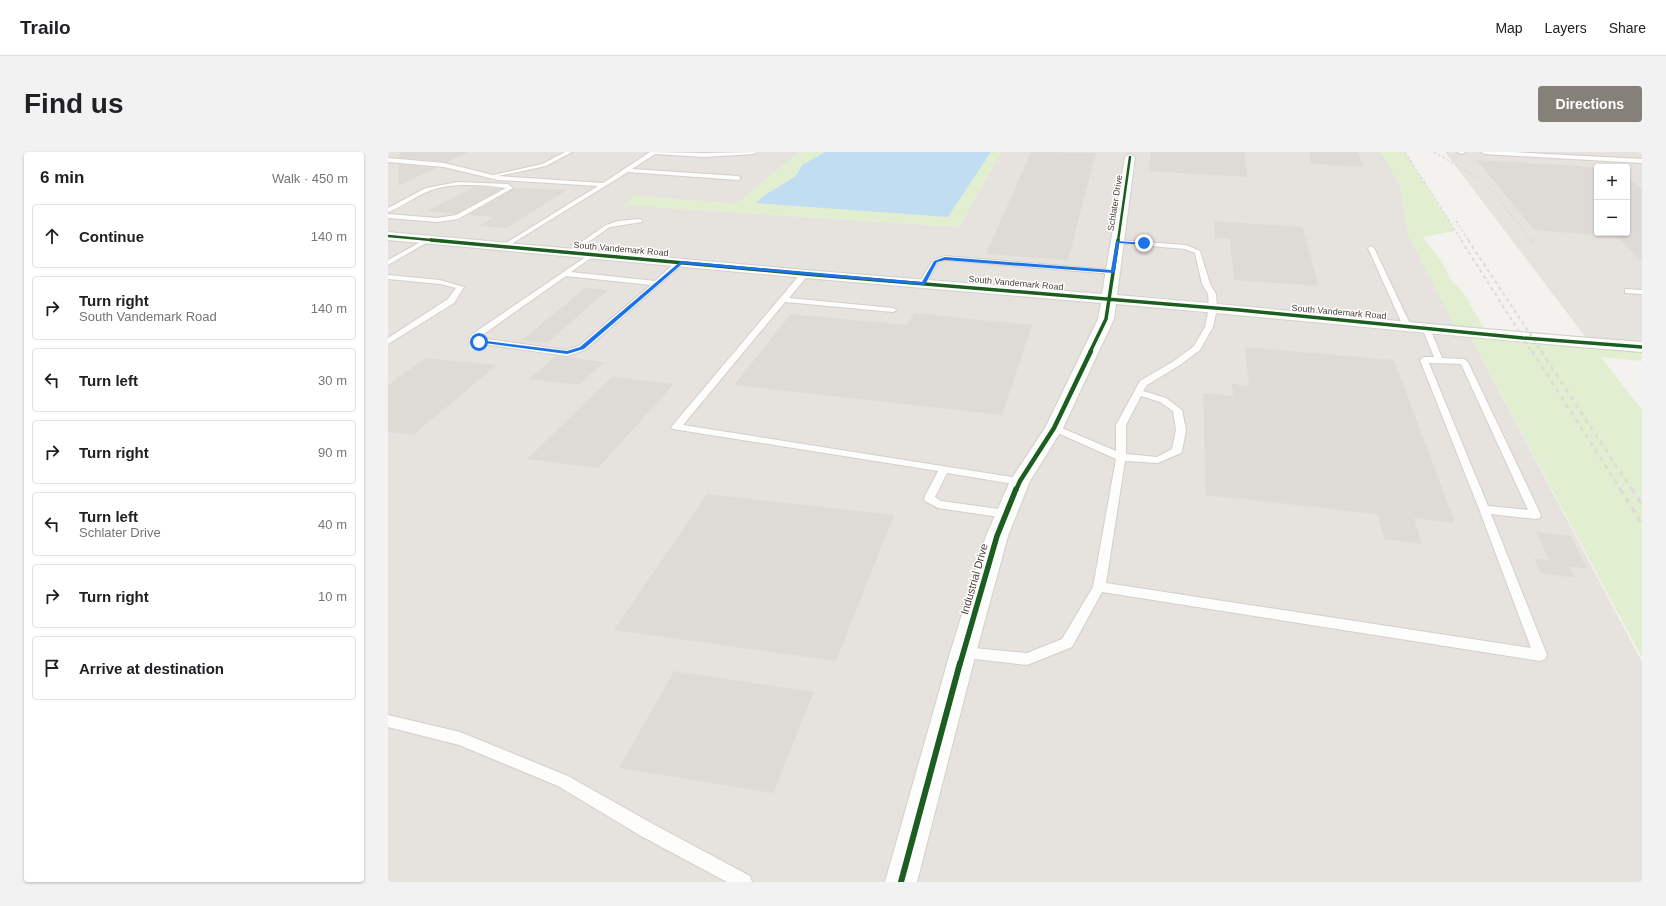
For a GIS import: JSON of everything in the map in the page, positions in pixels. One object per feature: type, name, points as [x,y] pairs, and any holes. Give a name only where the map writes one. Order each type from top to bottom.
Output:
[{"type":"street","name":"Schlater Drive","points":[[1109,299],[1130,157]]},
{"type":"street","name":"South Vandemark Road","points":[[388,236],[1642,347]]},
{"type":"street","name":"Industrial Drive","points":[[901,882],[963,653],[997,536],[1020,481],[1054,428],[1106,319],[1109,299]]},
{"type":"lane","points":[[491,176],[544,165],[569,152]]},
{"type":"lane","points":[[503,246],[604,185],[654,152],[704,155],[754,152]]},
{"type":"lane","points":[[1484,152],[1642,161]]},
{"type":"lane","points":[[388,160],[444,165],[491,176],[604,185]]},
{"type":"lane","points":[[627,170],[738,178]]},
{"type":"lane","points":[[388,210],[428,189],[461,183],[508,186],[510,188],[458,217],[437,220],[388,216]]},
{"type":"lane","points":[[570,252],[608,226],[618,223],[640,221]]},
{"type":"lane","points":[[388,263],[428,240]]},
{"type":"lane","points":[[963,653],[1027,658],[1067,643],[1099,587],[1121,457],[1121,425],[1143,383],[1177,363],[1197,348],[1209,326],[1213,308],[1212,294],[1206,284],[1198,252],[1186,247],[1117,242]]},
{"type":"lane","points":[[1371,248],[1407,326]]},
{"type":"lane","points":[[593,254],[474,337],[473,340],[567,353],[572,352],[582,348],[681,262]]},
{"type":"lane","points":[[924,283],[935,261],[945,258],[1113,272]]},
{"type":"lane","points":[[565,274],[657,283]]},
{"type":"lane","points":[[805,274],[676,428],[1020,481]]},
{"type":"lane","points":[[388,277],[440,282],[460,287],[451,301],[388,342]]},
{"type":"lane","points":[[1628,291],[1642,292]]},
{"type":"lane","points":[[783,300],[892,310]]},
{"type":"lane","points":[[1426,328],[1439,360]]},
{"type":"lane","points":[[1099,587],[1540,655],[1484,509],[1424,360],[1464,362],[1536,515],[1484,509]]},
{"type":"lane","points":[[1054,428],[1121,457],[1158,460],[1177,451],[1181,430],[1177,410],[1162,400],[1138,392]]},
{"type":"lane","points":[[944,469],[930,498],[938,504],[1006,514]]},
{"type":"lane","points":[[388,722],[460,739],[563,781],[647,830],[744,882]]},
{"type":"shaded area","points":[[388,152],[799,152],[736,204],[635,196],[624,205],[959,227],[1001,152],[1381,152],[1399,183],[1409,237],[1468,332],[1642,662],[1642,882],[388,882]]},
{"type":"shaded area","points":[[1445,152],[1642,152],[1642,347],[1590,343]]},
{"type":"green space","points":[[799,152],[825,152],[802,165],[796,176],[765,195],[948,217],[991,152],[1001,152],[959,227],[623,205],[635,196],[736,204]]},
{"type":"green space","points":[[1381,152],[1405,152],[1455,231],[1423,237],[1442,262],[1450,278],[1465,295],[1487,334],[1642,347],[1642,361],[1601,357],[1642,410],[1642,658],[1468,332],[1457,331],[1409,237],[1399,183]]},
{"type":"water","points":[[825,152],[991,152],[948,217],[756,203],[765,195],[796,176],[802,165]]},
{"type":"building","points":[[400,152],[468,152],[447,162],[399,158]]},
{"type":"building","points":[[1031,152],[1096,153],[1068,260],[986,254]]},
{"type":"building","points":[[1151,152],[1244,152],[1248,177],[1149,171]]},
{"type":"building","points":[[1310,152],[1357,152],[1364,167],[1310,164]]},
{"type":"building","points":[[1477,160],[1594,167],[1594,235],[1534,230]]},
{"type":"building","points":[[399,164],[436,168],[398,186]]},
{"type":"building","points":[[1630,179],[1642,189],[1642,262],[1617,236],[1630,236]]},
{"type":"building","points":[[474,187],[501,189],[456,214],[427,211]]},
{"type":"building","points":[[514,188],[567,190],[507,228],[479,226],[494,217],[468,215]]},
{"type":"building","points":[[1214,221],[1302,227],[1319,286],[1234,280],[1230,239],[1215,238]]},
{"type":"building","points":[[585,288],[608,290],[547,343],[522,340]]},
{"type":"building","points":[[914,313],[1032,325],[1002,415],[734,385],[791,314],[907,325]]},
{"type":"building","points":[[1245,347],[1394,360],[1455,523],[1414,518],[1422,544],[1384,539],[1377,514],[1206,495],[1203,393],[1233,396],[1232,384],[1249,386]]},
{"type":"building","points":[[556,356],[604,362],[579,385],[529,379]]},
{"type":"building","points":[[425,358],[497,365],[413,435],[388,432],[388,385]]},
{"type":"building","points":[[612,377],[674,384],[598,468],[527,459]]},
{"type":"building","points":[[707,494],[894,515],[836,661],[614,630]]},
{"type":"building","points":[[1536,532],[1571,536],[1587,569],[1569,566],[1575,578],[1541,573],[1534,558],[1549,560]]},
{"type":"building","points":[[674,671],[814,692],[773,793],[619,768]]},
{"type":"railway","points":[[1405,152],[1462,241]]},
{"type":"railway","points":[[1434,152],[1481,180],[1495,194],[1532,241]]},
{"type":"railway","points":[[1456,221],[1469,241]]},
{"type":"railway","points":[[1461,240],[1532,352]]},
{"type":"railway","points":[[1468,240],[1542,352]]},
{"type":"railway","points":[[1532,351],[1621,490]]},
{"type":"railway","points":[[1541,351],[1632,490]]},
{"type":"railway","points":[[1620,489],[1642,524]]},
{"type":"railway","points":[[1632,489],[1642,505]]},
{"type":"cycle path","points":[[901,882],[963,653],[997,536],[1020,481],[1054,428],[1106,319],[1130,157]]},
{"type":"cycle path","points":[[388,236],[805,274],[1239,310],[1523,338],[1642,347]]},
{"type":"route","points":[[479,342],[567,353],[572,352],[582,348],[681,262],[805,274],[924,283],[935,261],[945,258],[1113,272],[1117,242],[1144,243]]}]
